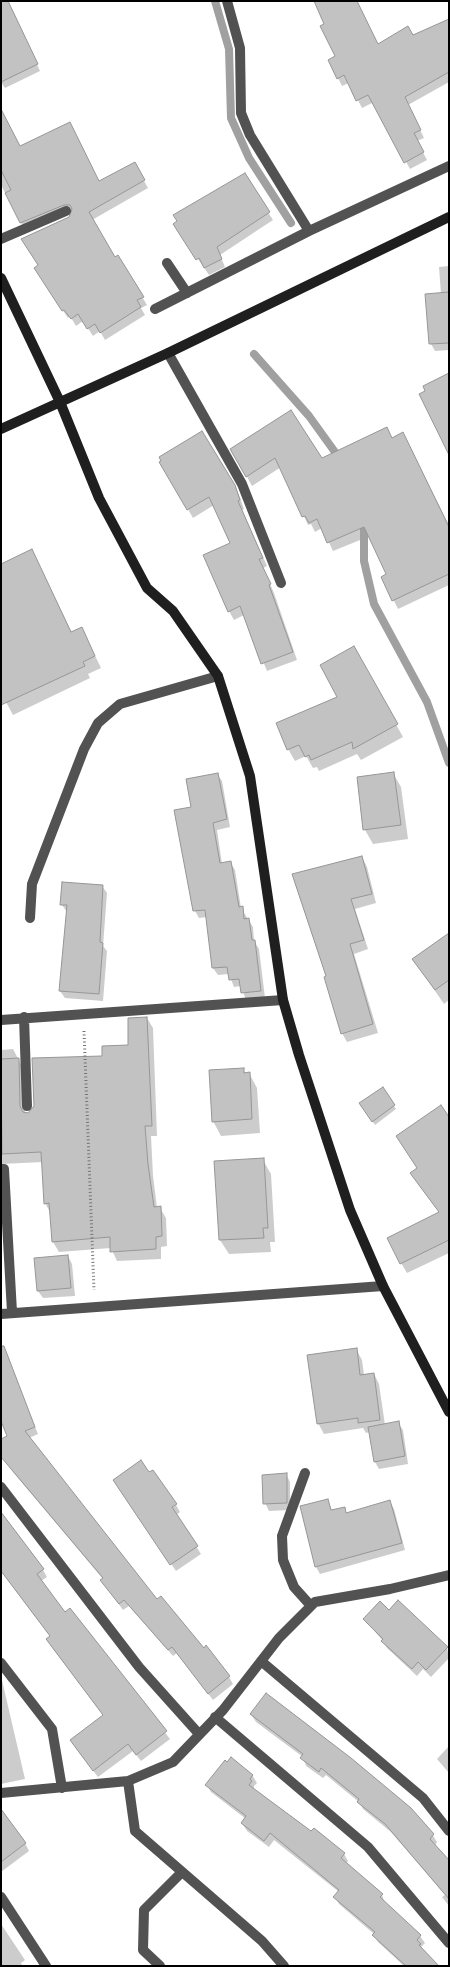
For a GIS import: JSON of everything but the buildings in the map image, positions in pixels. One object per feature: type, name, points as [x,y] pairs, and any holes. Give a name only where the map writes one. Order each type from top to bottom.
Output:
[{"type":"street","points":[[227,1],[240,48],[241,114],[250,135],[309,231]]},
{"type":"street","points":[[155,309],[309,231],[449,166]]},
{"type":"street","points":[[1,239],[66,211]]},
{"type":"street","points":[[1,429],[168,353],[449,218]]},
{"type":"street","points":[[167,263],[187,293]]},
{"type":"street","points":[[1,278],[60,402],[99,498],[147,588],[173,611],[218,676],[250,776],[283,1000],[298,1055],[350,1210],[383,1286],[449,1412]]},
{"type":"street","points":[[168,353],[242,484],[281,583]]},
{"type":"street","points":[[30,918],[32,884],[84,749],[98,723],[120,704],[218,676]]},
{"type":"street","points":[[1,1020],[283,1000]]},
{"type":"street","points":[[24,1017],[27,1106]]},
{"type":"street","points":[[1,1169],[4,1169],[7,1313],[383,1286]]},
{"type":"street","points":[[305,1473],[282,1536],[283,1560],[294,1587],[311,1606]]},
{"type":"street","points":[[1,1488],[139,1667],[199,1734]]},
{"type":"street","points":[[1,1793],[128,1780],[173,1762],[215,1717],[279,1638],[315,1602],[390,1589],[449,1575]]},
{"type":"street","points":[[261,1661],[423,1798],[449,1831]]},
{"type":"street","points":[[1,1663],[52,1729],[62,1788]]},
{"type":"street","points":[[215,1717],[368,1847],[449,1943]]},
{"type":"street","points":[[128,1780],[135,1831],[262,1941],[284,1966]]},
{"type":"street","points":[[160,1966],[143,1950],[144,1910],[182,1872]]},
{"type":"street","points":[[1,1897],[46,1966]]},
{"type":"path","points":[[84,1013],[94,1307]]},
{"type":"waterway","points":[[215,1],[229,49],[231,118],[249,158],[291,223]]},
{"type":"waterway","points":[[254,354],[309,416],[340,459]]},
{"type":"waterway","points":[[364,518],[364,561],[374,604],[427,702],[449,763]]}]
